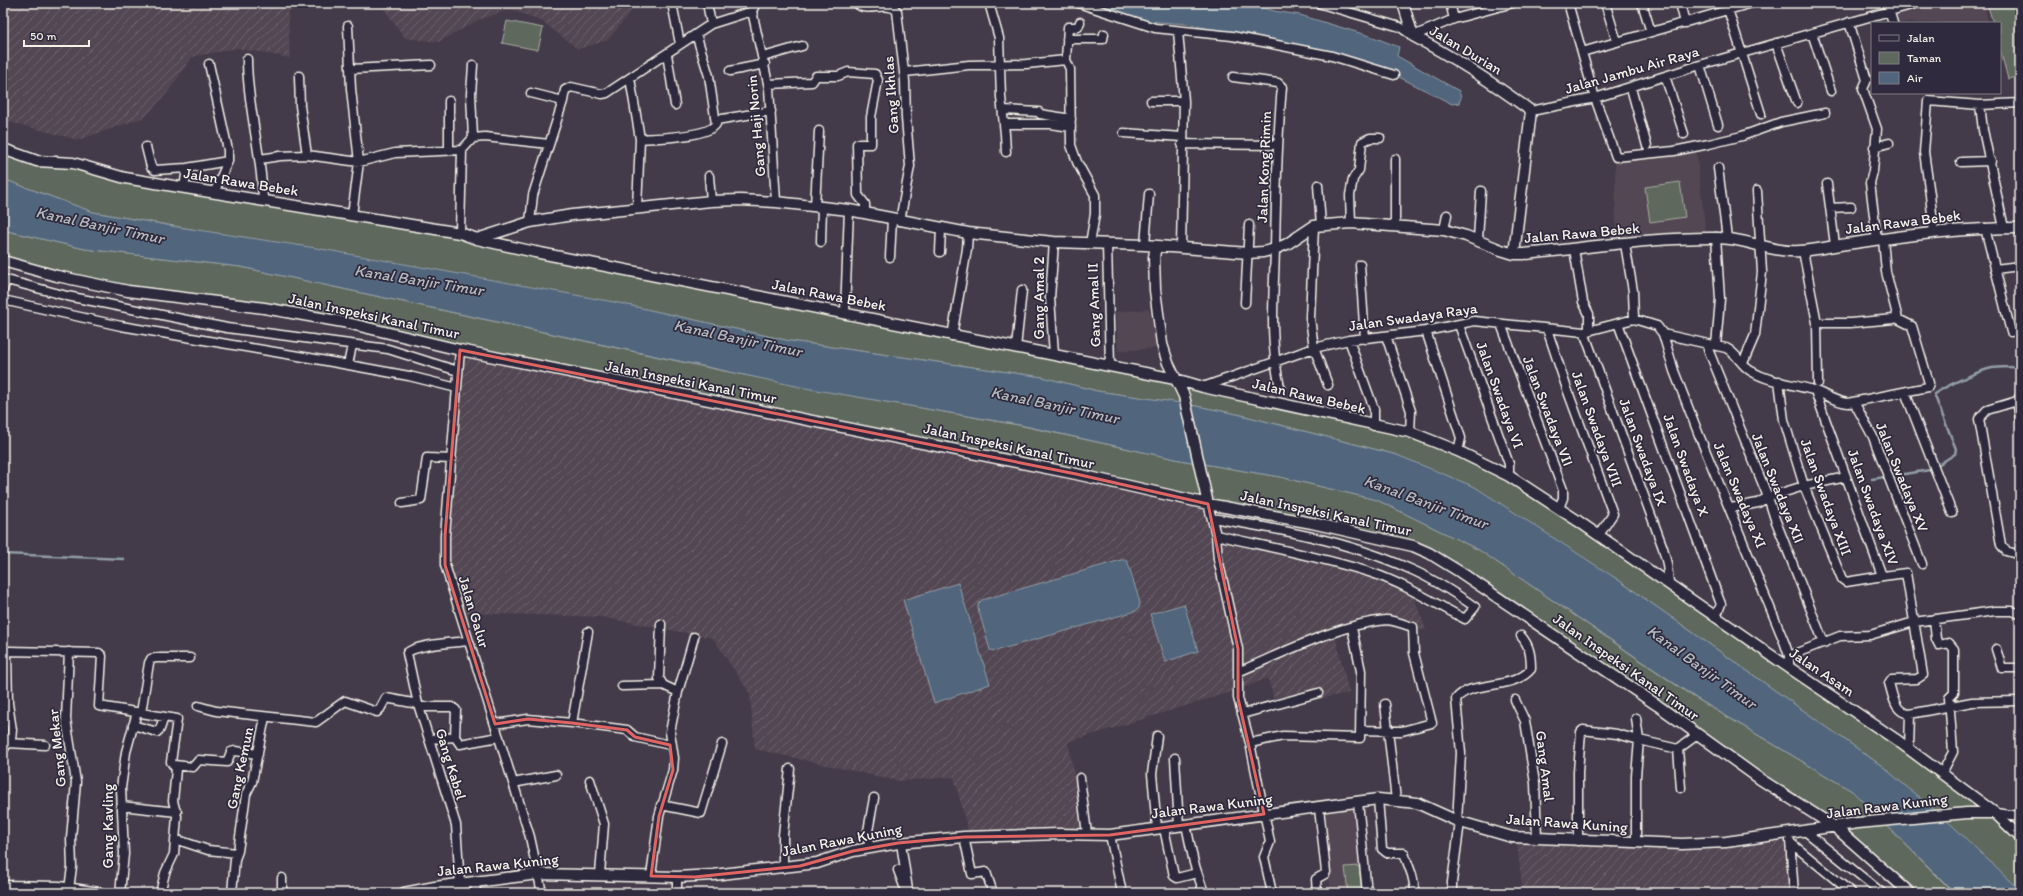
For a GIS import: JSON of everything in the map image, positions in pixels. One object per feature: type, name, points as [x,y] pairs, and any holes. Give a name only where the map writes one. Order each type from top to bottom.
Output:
[{"type":"street","points":[[672,3],[680,44]]},
{"type":"street","points":[[707,3],[711,24]]},
{"type":"street","points":[[530,222],[533,195],[563,101],[565,90],[567,88],[571,87],[602,94],[630,78],[711,24],[752,11],[756,3]]},
{"type":"street","name":"Gang Ikhlas","points":[[856,3],[861,6],[895,8],[905,72],[910,166],[896,220],[890,257]]},
{"type":"street","points":[[989,3],[999,38],[999,65],[1006,152]]},
{"type":"street","points":[[1078,3],[1143,25],[1178,31],[1232,36],[1332,56],[1394,75]]},
{"type":"street","points":[[1318,3],[1400,27],[1413,36],[1491,6],[1513,3]]},
{"type":"street","name":"Jalan Durian","points":[[1403,3],[1413,36],[1450,55],[1530,113]]},
{"type":"street","points":[[1450,3],[1454,19]]},
{"type":"street","points":[[1568,3],[1595,98],[1616,157],[1674,151],[1709,144],[1742,136],[1781,122],[1825,113]]},
{"type":"street","points":[[1604,3],[1617,42]]},
{"type":"street","points":[[1642,3],[1652,32]]},
{"type":"street","points":[[1680,3],[1685,23]]},
{"type":"street","points":[[1582,52],[1685,23],[1728,7],[1752,3]]},
{"type":"street","name":"Jalan Jambu Air Raya","points":[[1530,113],[1595,98],[1630,88],[1700,65],[1849,22],[1888,7],[1918,3]]},
{"type":"street","points":[[1728,7],[1761,114]]},
{"type":"street","points":[[1888,7],[1893,22]]},
{"type":"street","name":"Gang Haji Norin","points":[[752,11],[769,84],[776,202]]},
{"type":"street","points":[[1080,22],[1078,27],[1068,27],[1066,60],[1070,69],[1071,145],[1095,195],[1095,214],[1090,244]]},
{"type":"street","points":[[1625,244],[1633,291],[1634,319],[1657,326],[1663,334],[1732,351],[1751,371],[1779,381],[1817,387],[1842,403],[1905,392],[1928,386],[1929,383],[1912,326],[1898,319],[1886,272],[1870,183],[1874,171],[1874,146],[1877,137],[1876,129],[1863,89],[1867,80],[1849,22]]},
{"type":"street","points":[[348,26],[351,89],[359,162],[352,215]]},
{"type":"street","points":[[1178,31],[1184,101],[1182,140],[1181,248]]},
{"type":"street","points":[[1812,33],[1831,91]]},
{"type":"street","points":[[640,139],[675,137],[696,133],[714,127],[716,120],[709,76],[696,34]]},
{"type":"street","points":[[1067,39],[1103,39],[1104,34]]},
{"type":"street","points":[[1776,43],[1797,103]]},
{"type":"street","points":[[730,71],[802,46]]},
{"type":"street","points":[[667,54],[675,105]]},
{"type":"street","points":[[246,60],[248,88],[260,159],[263,201]]},
{"type":"street","points":[[905,72],[969,65],[999,65],[1066,60]]},
{"type":"street","points":[[209,64],[228,150],[228,161],[214,193]]},
{"type":"street","points":[[350,68],[431,65]]},
{"type":"street","points":[[473,65],[471,94],[473,138]]},
{"type":"street","points":[[1700,65],[1718,125]]},
{"type":"street","points":[[769,84],[812,82],[815,76],[838,76],[848,72],[876,74],[878,80],[871,117],[871,144],[857,144],[858,195],[865,204],[865,212]]},
{"type":"street","points":[[299,76],[300,106],[307,155]]},
{"type":"street","points":[[1665,76],[1684,134]]},
{"type":"street","name":"Jalan Kong Rimin","points":[[1233,77],[1278,83],[1282,87],[1278,145],[1272,319],[1275,362],[1280,387]]},
{"type":"street","points":[[630,78],[640,139],[637,208]]},
{"type":"street","points":[[1630,88],[1647,146]]},
{"type":"street","points":[[532,93],[563,101]]},
{"type":"street","points":[[449,101],[449,150]]},
{"type":"street","points":[[1151,101],[1184,101]]},
{"type":"street","points":[[1934,233],[1924,152],[1928,101],[1980,105],[2020,103]]},
{"type":"street","points":[[1980,105],[2004,228]]},
{"type":"street","points":[[1003,110],[1039,112],[1040,114],[1071,123]]},
{"type":"street","points":[[716,120],[770,111]]},
{"type":"street","points":[[1514,254],[1528,144],[1530,113]]},
{"type":"street","points":[[1004,124],[1071,123]]},
{"type":"street","points":[[819,131],[818,206],[821,242]]},
{"type":"street","points":[[1124,133],[1182,140],[1278,145]]},
{"type":"street","points":[[460,233],[462,150],[473,138],[484,137],[549,144]]},
{"type":"street","points":[[1351,223],[1350,195],[1353,179],[1359,170],[1362,142],[1364,139],[1380,138]]},
{"type":"street","points":[[1874,146],[1889,143]]},
{"type":"street","points":[[146,146],[153,169],[187,168],[228,161]]},
{"type":"street","name":"Jalan Rawa Bebek","points":[[3,149],[37,161],[73,163],[125,178],[460,233],[477,239],[683,282],[845,312],[952,336],[1054,354],[1175,379],[1203,387],[1374,426],[1410,432],[1458,451],[1509,476],[1601,537]]},
{"type":"street","points":[[260,159],[280,156],[307,155],[359,162],[395,153],[462,150]]},
{"type":"street","points":[[1395,159],[1395,226]]},
{"type":"street","points":[[1961,162],[1991,161]]},
{"type":"street","points":[[184,188],[187,168]]},
{"type":"street","points":[[1718,168],[1727,238]]},
{"type":"street","points":[[710,176],[711,201]]},
{"type":"street","points":[[1826,184],[1835,245]]},
{"type":"street","points":[[1318,185],[1318,226],[1310,311],[1314,348],[1328,385]]},
{"type":"street","points":[[1478,239],[1482,191]]},
{"type":"street","points":[[1743,363],[1752,344],[1756,328],[1762,272],[1757,191]]},
{"type":"street","points":[[1145,245],[1149,194]]},
{"type":"street","name":"Jalan Rawa Bebek","points":[[477,239],[530,222],[572,215],[711,201],[776,202],[818,206],[865,212],[941,229],[1054,242],[1145,245],[1248,253],[1275,249],[1318,226],[1351,223],[1444,230],[1478,239],[1501,250],[1514,254],[1716,237],[1760,245],[1786,252],[1934,233],[1986,228],[2020,228]]},
{"type":"street","points":[[1830,208],[1851,206]]},
{"type":"street","points":[[845,312],[849,210]]},
{"type":"street","points":[[1444,230],[1447,215]]},
{"type":"street","points":[[1245,303],[1249,225]]},
{"type":"street","points":[[1986,228],[2011,332]]},
{"type":"street","points":[[940,252],[941,229]]},
{"type":"street","points":[[952,336],[967,249],[968,233]]},
{"type":"street","points":[[1716,237],[1720,299],[1716,346]]},
{"type":"street","name":"Gang Amal 2","points":[[1054,242],[1050,298],[1054,354]]},
{"type":"street","name":"Gang Amal II","points":[[1107,244],[1110,366]]},
{"type":"street","points":[[1156,246],[1154,257],[1154,282],[1159,326],[1166,357],[1184,396],[1216,535],[1218,559],[1238,648],[1238,698],[1250,743],[1270,842],[1264,857],[1272,893]]},
{"type":"street","name":"Jalan Swadaya IX","points":[[1574,249],[1580,288],[1584,305],[1589,314],[1587,332],[1663,548],[1667,564],[1668,583]]},
{"type":"street","name":"Jalan Swadaya XIV","points":[[1803,251],[1817,323],[1817,387],[1848,480],[1883,576],[1906,573],[1923,675],[1917,679],[1891,680],[1889,683],[1898,709],[1903,713],[1910,714]]},
{"type":"street","name":"Jalan Inspeksi Kanal Timur","points":[[3,261],[57,276],[121,289],[264,308],[336,321],[460,350],[1076,474],[1208,504],[1312,523],[1395,541],[1429,553],[1533,620],[1760,779],[1835,827],[1910,893]]},
{"type":"street","points":[[1360,265],[1365,339]]},
{"type":"street","points":[[1995,269],[2020,266]]},
{"type":"street","points":[[3,290],[4,280],[67,296],[227,328],[388,349],[458,371]]},
{"type":"street","points":[[1016,348],[1022,290]]},
{"type":"street","points":[[3,300],[121,326],[247,346],[409,376],[457,388]]},
{"type":"street","name":"Jalan Swadaya Raya","points":[[1203,387],[1314,348],[1348,340],[1426,331],[1474,321],[1587,332],[1634,319]]},
{"type":"street","points":[[1817,323],[1850,324],[1894,319]]},
{"type":"street","name":"Jalan Swadaya X","points":[[1618,323],[1719,599],[1720,604],[1716,616]]},
{"type":"street","name":"Jalan Swadaya VII","points":[[1501,324],[1563,490],[1563,498],[1559,508]]},
{"type":"street","name":"Jalan Swadaya VI","points":[[1459,325],[1509,464],[1509,476]]},
{"type":"street","name":"Jalan Swadaya VIII","points":[[1547,329],[1613,514],[1601,537]]},
{"type":"street","points":[[1426,331],[1460,438],[1458,451]]},
{"type":"street","name":"Jalan Swadaya XI","points":[[1663,334],[1682,390],[1732,511],[1789,656],[1789,668]]},
{"type":"street","points":[[1386,336],[1410,411],[1410,432]]},
{"type":"street","points":[[1348,340],[1374,409],[1374,426]]},
{"type":"street","name":"Jalan Swadaya XII","points":[[1706,344],[1824,643]]},
{"type":"street","points":[[348,365],[352,345]]},
{"type":"street","name":"Jalan Galur","points":[[460,350],[444,552],[445,565],[530,837],[542,893]]},
{"type":"street","name":"Jalan Swadaya XIII","points":[[1779,381],[1784,420],[1805,488],[1844,581],[1883,576]]},
{"type":"street","points":[[1905,392],[1952,513]]},
{"type":"street","points":[[2020,418],[2019,399],[1987,410],[1979,419],[2001,545],[2006,551],[2020,554]]},
{"type":"street","name":"Jalan Swadaya XV","points":[[1854,402],[1873,437],[1888,472],[1922,564]]},
{"type":"street","points":[[402,503],[421,500],[427,458],[452,458]]},
{"type":"street","points":[[1732,511],[1769,501],[1805,488],[1848,480]]},
{"type":"street","points":[[1212,518],[1253,525],[1343,545],[1410,569],[1454,593],[1475,607],[1465,619],[1411,590],[1372,573],[1279,549],[1216,535]]},
{"type":"street","name":"Jalan Asam","points":[[1601,537],[1789,668],[1909,749],[1995,813],[2020,837]]},
{"type":"street","points":[[1789,656],[1840,636],[1870,635],[1914,622],[1995,611],[2012,611],[2020,614]]},
{"type":"street","points":[[1934,619],[1937,642],[1941,645],[1951,644],[1954,649],[1954,692],[1953,695],[1949,696],[1953,752],[1942,773]]},
{"type":"street","points":[[1238,672],[1310,642],[1352,628],[1386,620],[1413,627],[1414,653],[1432,724],[1402,730],[1360,730]]},
{"type":"street","points":[[661,624],[659,678],[663,685]]},
{"type":"street","points":[[1250,743],[1283,736],[1358,739],[1360,737],[1361,670],[1352,628]]},
{"type":"street","points":[[572,723],[588,632]]},
{"type":"street","points":[[1452,893],[1458,821],[1461,753],[1456,699],[1467,691],[1514,681],[1526,675],[1531,669],[1531,657],[1528,646],[1521,636]]},
{"type":"street","points":[[651,876],[656,831],[661,805],[672,770],[674,758],[670,745],[672,718],[694,637]]},
{"type":"street","name":"Gang Kabel","points":[[460,884],[456,825],[418,705],[407,653],[411,650],[427,646],[468,641]]},
{"type":"street","points":[[1996,649],[2002,668],[2020,668]]},
{"type":"street","points":[[5,747],[11,739],[12,730],[8,695],[8,651],[101,654],[99,706],[177,719],[171,762],[176,769],[173,801],[176,812],[174,854],[165,873],[160,893]]},
{"type":"street","name":"Gang Mekar","points":[[69,652],[66,719],[76,782],[71,838],[72,867],[69,889]]},
{"type":"street","name":"Gang Kavling","points":[[120,893],[124,854],[121,784],[126,752],[133,726],[139,712],[149,663],[151,659],[156,658],[190,658]]},
{"type":"street","points":[[622,686],[663,685],[678,692]]},
{"type":"street","points":[[1242,714],[1318,693]]},
{"type":"street","points":[[265,717],[316,722],[346,701],[377,712],[380,710],[386,698],[418,705],[455,708],[455,737],[460,744],[499,737]]},
{"type":"street","name":"Gang Amal","points":[[1514,700],[1525,721],[1535,783],[1537,838]]},
{"type":"street","points":[[1909,749],[1910,714],[1972,702],[2020,701]]},
{"type":"street","points":[[1385,704],[1396,800]]},
{"type":"street","name":"Gang Kemun","points":[[198,706],[216,711],[265,717],[252,782],[246,794],[235,859],[232,893]]},
{"type":"street","points":[[133,726],[157,732],[160,730],[164,717]]},
{"type":"street","points":[[1636,718],[1639,740],[1636,776],[1636,842]]},
{"type":"street","points":[[495,724],[528,719],[572,723],[627,730],[635,737],[670,745]]},
{"type":"street","points":[[1578,841],[1578,772],[1582,730],[1617,734],[1678,749]]},
{"type":"street","points":[[1678,749],[1697,734]]},
{"type":"street","points":[[1157,736],[1152,774],[1161,828],[1174,876],[1177,878],[1197,873]]},
{"type":"street","points":[[429,738],[455,737]]},
{"type":"street","points":[[661,805],[701,813],[722,744]]},
{"type":"street","points":[[5,747],[45,745]]},
{"type":"street","points":[[1678,749],[1681,788]]},
{"type":"street","points":[[174,765],[191,767],[199,760],[227,762],[231,752],[234,751],[258,754]]},
{"type":"street","points":[[1175,758],[1182,825],[1204,893]]},
{"type":"street","points":[[783,868],[784,835],[790,769]]},
{"type":"street","points":[[513,783],[556,776]]},
{"type":"street","points":[[1080,778],[1087,834]]},
{"type":"street","points":[[590,780],[604,824],[600,874]]},
{"type":"street","points":[[869,848],[868,832],[874,798]]},
{"type":"street","points":[[1378,799],[1382,849],[1385,853],[1404,853],[1412,875],[1416,893]]},
{"type":"street","name":"Jalan Rawa Kuning","points":[[410,892],[538,874],[600,874],[677,877],[783,868],[817,863],[854,851],[901,843],[964,837],[1087,834],[1110,835],[1378,799],[1417,803],[1458,821],[1512,837],[1578,841],[1707,843],[1790,839],[1805,831],[1858,822],[1968,813],[1995,813],[2020,816]]},
{"type":"street","points":[[1358,802],[1367,893]]},
{"type":"street","points":[[121,806],[176,812]]},
{"type":"street","points":[[1317,893],[1316,879],[1326,872],[1319,808]]},
{"type":"street","points":[[1805,831],[1882,893]]},
{"type":"street","points":[[1110,835],[1122,893]]},
{"type":"street","points":[[964,837],[972,874],[986,872],[993,893]]},
{"type":"street","points":[[1790,839],[1794,893]]},
{"type":"street","points":[[1790,839],[1852,893]]},
{"type":"street","points":[[175,840],[199,848],[237,852]]},
{"type":"street","points":[[901,843],[907,892]]},
{"type":"street","points":[[898,870],[907,892]]},
{"type":"street","points":[[677,877],[677,893]]},
{"type":"street","points":[[282,878],[282,893]]},
{"type":"street","points":[[475,882],[476,893]]},
{"type":"street","points":[[3,886],[69,889],[99,893]]},
{"type":"highlighted area","points":[[460,350],[1076,474],[1208,504],[1238,649],[1238,698],[1264,814],[1110,835],[964,837],[898,843],[853,851],[800,866],[695,877],[651,876],[659,816],[673,770],[670,745],[635,737],[627,730],[572,723],[528,719],[495,724],[445,565],[445,536]]},
{"type":"shaded area","points":[[3,3],[631,3],[632,10],[608,40],[578,49],[543,22],[511,9],[478,20],[439,42],[405,38],[383,7],[302,4],[288,12],[290,58],[237,48],[192,57],[168,92],[145,117],[78,140],[3,120]]},
{"type":"shaded area","points":[[1928,3],[1983,3],[1989,22],[1896,22],[1892,13]]},
{"type":"shaded area","points":[[1695,142],[1706,233],[1616,239],[1615,157]]},
{"type":"shaded area","points":[[1149,309],[1157,348],[1118,351],[1116,312]]},
{"type":"shaded area","points":[[466,354],[1208,504],[1216,535],[1339,564],[1411,590],[1426,630],[1376,626],[1335,635],[1349,693],[1276,707],[1268,678],[1234,691],[1068,742],[1086,835],[969,835],[954,777],[898,781],[755,749],[750,694],[713,638],[601,617],[465,613],[451,575],[450,515]]},
{"type":"shaded area","points":[[1356,805],[1367,893],[1331,893],[1321,811]]},
{"type":"shaded area","points":[[1516,836],[1707,848],[1783,839],[1791,892],[1523,893]]},
{"type":"green space","points":[[1987,3],[2020,3],[2020,76],[2008,79],[2001,53],[2001,22],[1993,22]]},
{"type":"green space","points":[[507,21],[543,28],[538,50],[502,43]]},
{"type":"green space","points":[[3,149],[125,178],[460,233],[1410,432],[1509,476],[1898,741],[2020,837],[2020,891],[1939,815],[1882,766],[1617,579],[1397,455],[1237,414],[1191,405],[1097,391],[1042,377],[790,341],[622,304],[93,212],[3,179]]},
{"type":"green space","points":[[1680,182],[1685,217],[1650,222],[1645,187]]},
{"type":"green space","points":[[3,230],[85,249],[241,267],[719,370],[859,397],[1018,425],[1180,460],[1280,477],[1377,500],[1479,550],[1692,696],[1852,791],[1954,893],[1909,893],[1867,854],[1427,552],[343,322],[128,291],[3,261]]},
{"type":"green space","points":[[1359,866],[1362,893],[1348,893],[1345,867]]},
{"type":"water","points":[[1086,3],[1248,3],[1274,11],[1300,15],[1373,37],[1399,47],[1397,56],[1459,91],[1461,98],[1459,103],[1452,104],[1395,75],[1277,44],[1187,24],[1134,20]]},
{"type":"water","name":"Kanal Banjir Timur","points":[[3,179],[93,212],[178,227],[316,248],[614,302],[790,341],[1042,377],[1097,391],[1181,403],[1237,414],[1397,455],[1475,487],[1617,579],[1882,766],[1954,827],[2020,891],[2020,893],[1955,893],[1852,791],[1696,698],[1479,550],[1377,500],[1280,477],[1180,460],[1020,425],[805,388],[241,267],[85,249],[3,230]]},
{"type":"water","points":[[1121,560],[1126,560],[1128,563],[1140,603],[1139,608],[1136,611],[995,651],[990,650],[978,608],[978,604],[982,600]]},
{"type":"water","points":[[958,583],[990,684],[934,703],[903,600]]},
{"type":"water","points":[[1184,604],[1198,651],[1165,662],[1150,614]]},
{"type":"waterway","points":[[1938,465],[1955,454],[1956,449],[1934,394],[1979,372],[1992,368],[2020,367]]},
{"type":"waterway","points":[[1872,479],[1930,470]]},
{"type":"waterway","points":[[3,554],[124,559]]}]
